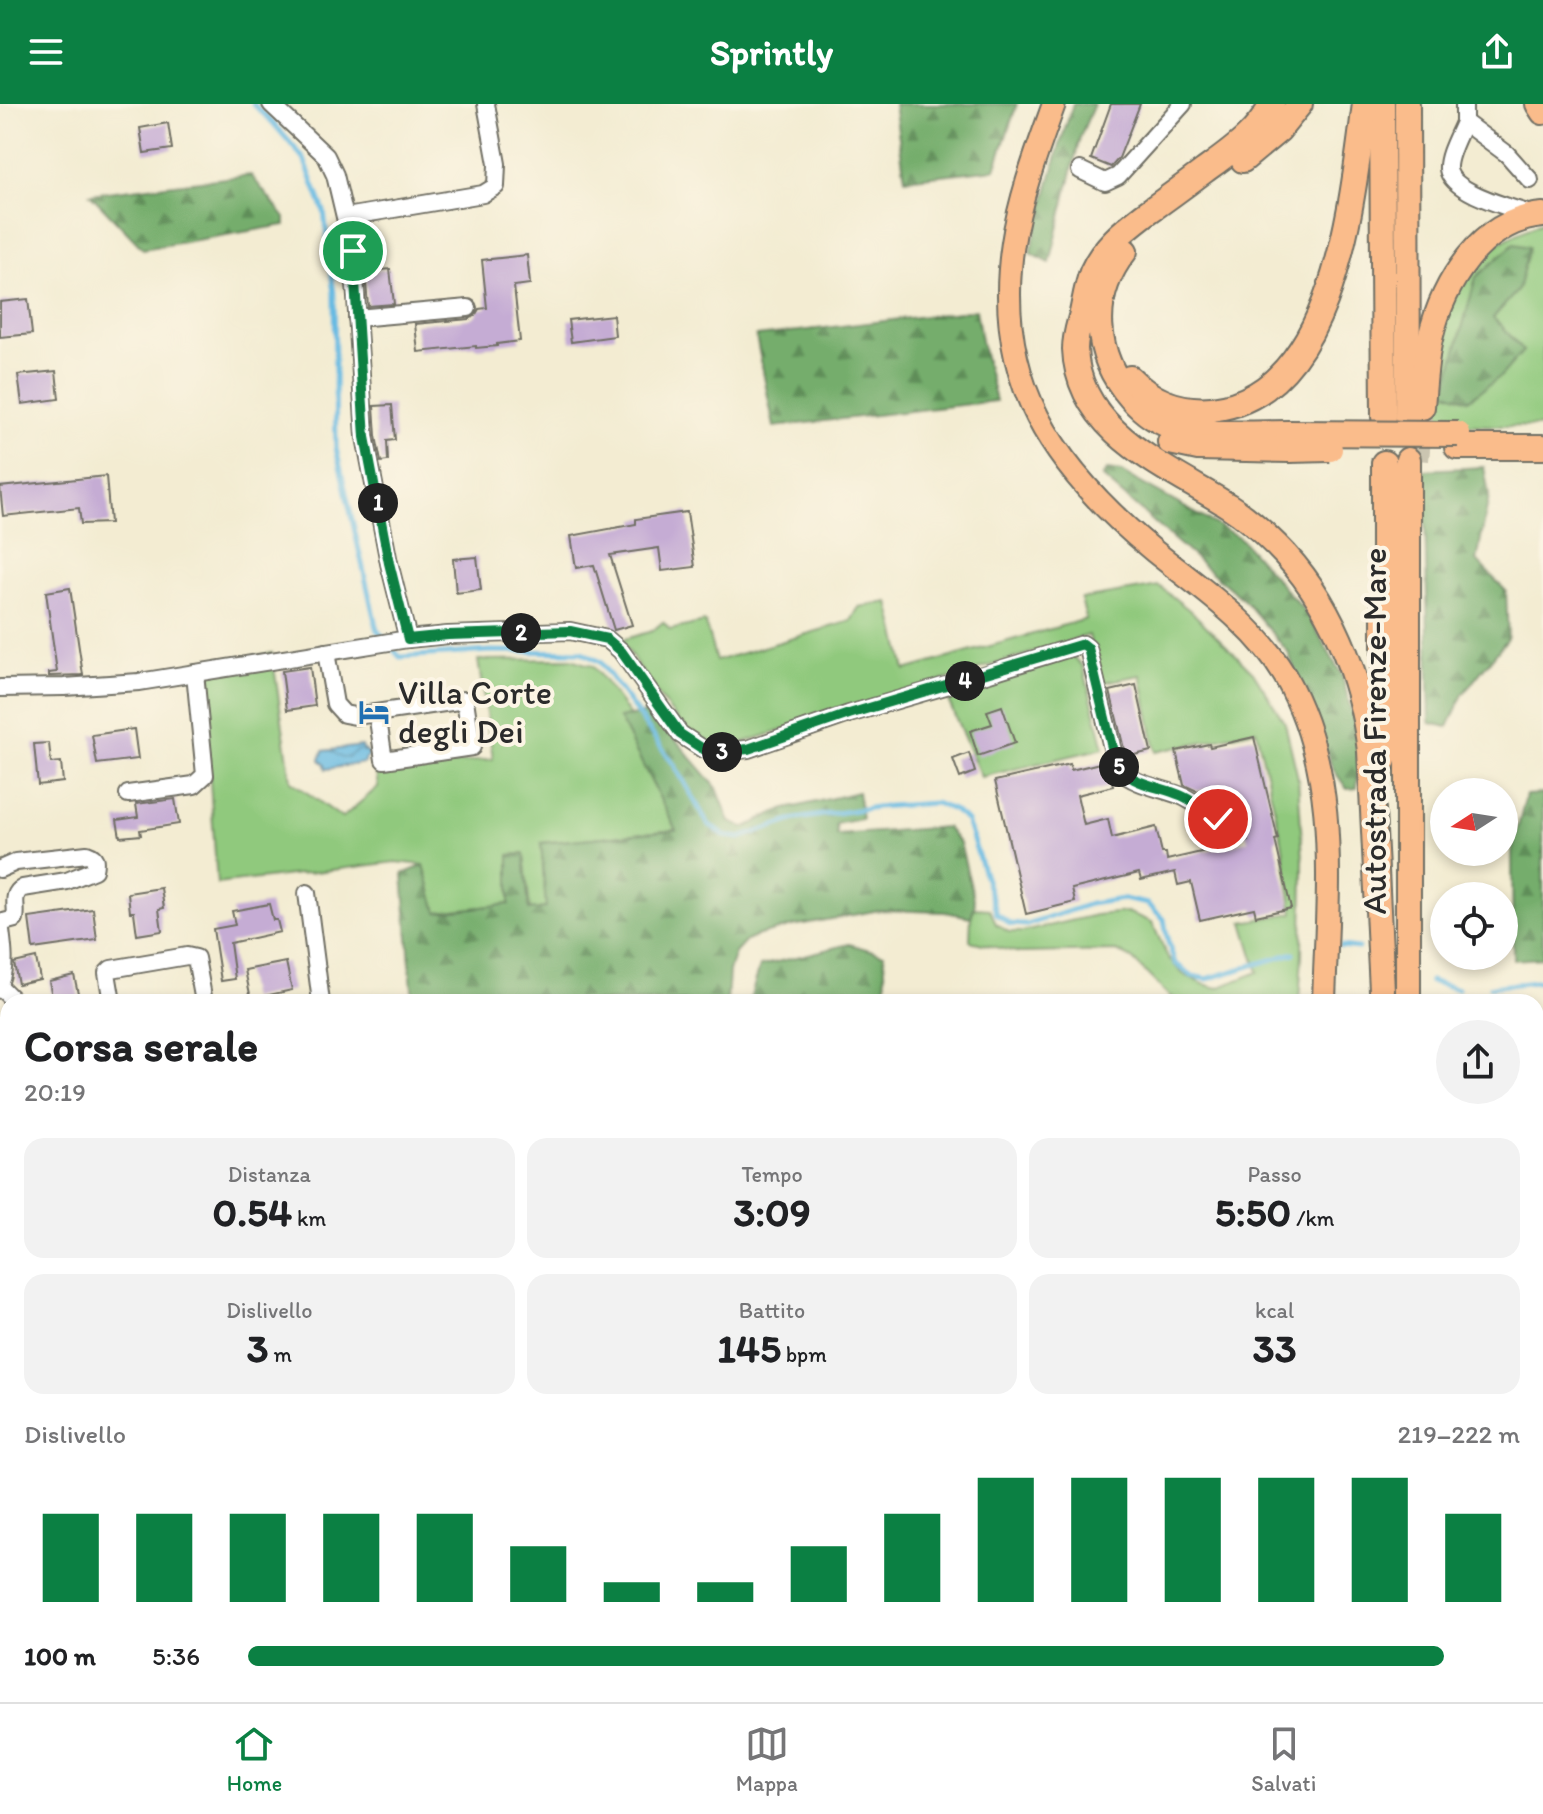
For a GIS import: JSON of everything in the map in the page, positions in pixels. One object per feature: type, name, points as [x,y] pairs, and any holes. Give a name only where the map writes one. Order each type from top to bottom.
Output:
[{"type":"highway","points":[[1272,104],[1266,116],[1243,142],[1113,241],[1092,272],[1075,347],[1081,379],[1098,412],[1123,439],[1229,506],[1278,547],[1294,564],[1318,600],[1339,641],[1360,696],[1367,726],[1382,994]]},
{"type":"highway","points":[[1288,442],[1178,429],[1149,416],[1123,390],[1107,360],[1099,329],[1104,290],[1119,259],[1129,247],[1261,147],[1300,104]]},
{"type":"highway","points":[[1099,329],[1127,375],[1152,397],[1169,404],[1204,410],[1218,408],[1238,403],[1274,382],[1305,343],[1331,286],[1349,212],[1365,104]]},
{"type":"highway","points":[[1382,104],[1404,417]]},
{"type":"highway","points":[[1404,417],[1407,104]]},
{"type":"highway","points":[[1538,104],[1543,112]]},
{"type":"highway","points":[[1404,417],[1448,289],[1463,263],[1492,234],[1508,224],[1539,215]]},
{"type":"highway","points":[[1082,311],[1086,340],[1096,372],[1117,404],[1145,429],[1171,443],[1198,448],[1288,442],[1457,441],[1543,434]]},
{"type":"highway","points":[[1457,441],[1543,447]]},
{"type":"highway","name":"Autostrada Firenze-Mare","points":[[1382,994],[1403,461],[1408,556],[1408,994]]},
{"type":"main road","points":[[1054,104],[1022,200],[1010,263],[1010,314],[1020,375],[1043,430],[1070,468],[1126,527],[1242,622],[1275,661],[1297,701],[1318,760],[1324,792],[1327,883],[1324,994]]},
{"type":"street","points":[[271,104],[326,156],[335,175],[346,217],[353,251],[365,437],[389,563],[408,639]]},
{"type":"street","points":[[346,217],[483,194],[496,186],[497,164],[486,104]]},
{"type":"street","points":[[1080,170],[1105,182],[1118,176],[1183,104]]},
{"type":"street","points":[[1464,104],[1464,122],[1448,168],[1452,179],[1471,193],[1539,215]]},
{"type":"street","points":[[1464,122],[1507,154],[1530,180]]},
{"type":"street","points":[[357,318],[468,308]]},
{"type":"street","points":[[0,688],[139,682],[448,635],[570,631],[607,639],[621,651],[680,734],[703,749],[720,752],[748,749],[849,714],[1083,644],[1088,648],[1120,770],[1131,778],[1181,796],[1203,808],[1233,835]]},
{"type":"street","points":[[326,652],[335,704],[344,714],[355,716],[465,700],[472,747],[384,760],[377,713]]},
{"type":"street","points":[[128,794],[194,785],[205,775],[195,673]]},
{"type":"street","points":[[0,869],[16,862],[87,854],[96,860],[94,870],[67,881],[18,890],[15,919],[0,923],[3,957],[0,981]]},
{"type":"street","points":[[307,893],[320,994]]},
{"type":"street","points":[[111,994],[107,973],[111,969],[187,956],[196,958],[203,994]]},
{"type":"green space","points":[[894,104],[1017,104],[995,169],[905,179]]},
{"type":"green space","points":[[1073,104],[1094,104],[1080,137],[1050,263],[1030,253]]},
{"type":"green space","points":[[251,175],[285,218],[285,225],[143,249],[90,194]]},
{"type":"green space","points":[[1543,221],[1543,427],[1428,424],[1429,396],[1447,306],[1482,251]]},
{"type":"green space","points":[[1514,244],[1529,247],[1518,290],[1493,318],[1523,351],[1501,376],[1468,400],[1445,391],[1476,277]]},
{"type":"green space","points":[[976,310],[996,401],[774,427],[756,336]]},
{"type":"green space","points":[[1484,467],[1489,496],[1477,561],[1506,591],[1508,638],[1463,694],[1448,727],[1430,723],[1424,470]]},
{"type":"green space","points":[[1107,470],[1121,472],[1240,538],[1308,615],[1342,676],[1359,741],[1357,788],[1347,789],[1333,769],[1288,652],[1247,603],[1102,477]]},
{"type":"green space","points":[[1159,586],[1193,613],[1253,672],[1285,723],[1298,778],[1303,860],[1300,994],[1167,994],[1132,959],[1117,951],[1020,953],[970,941],[974,908],[990,909],[996,924],[1009,932],[1127,912],[1152,922],[1168,958],[1183,974],[1218,988],[1258,972],[1243,922],[1293,913],[1282,841],[1256,730],[1156,752],[1141,675],[1100,683],[1089,635],[735,745],[721,746],[703,742],[688,731],[657,693],[621,640],[652,631],[663,622],[670,630],[705,622],[716,661],[851,621],[859,607],[889,602],[905,670],[1086,619],[1081,599]]},
{"type":"green space","points":[[272,653],[291,781],[342,818],[378,787],[376,773],[493,759],[478,660],[571,659],[593,666],[630,716],[619,718],[676,830],[541,843],[547,908],[530,910],[524,854],[509,855],[509,904],[437,912],[424,865],[396,862],[217,884],[202,665]]},
{"type":"green space","points":[[1063,656],[1073,656],[1083,666],[1104,748],[981,777],[945,693]]},
{"type":"green space","points":[[652,712],[717,788],[730,822],[744,828],[778,811],[858,792],[862,819],[836,824],[837,835],[946,827],[960,843],[975,903],[971,917],[945,912],[880,910],[759,935],[746,941],[735,953],[729,971],[728,994],[412,994],[403,874],[424,865],[437,912],[509,904],[509,855],[524,854],[529,910],[546,908],[541,843],[676,830],[619,718]]},
{"type":"green space","points":[[1543,794],[1543,958],[1518,960],[1518,882],[1512,882],[1512,866],[1518,866],[1518,827],[1526,795]]},
{"type":"green space","points":[[849,944],[884,954],[886,994],[751,994],[760,966]]},
{"type":"water","points":[[362,746],[368,753],[364,763],[326,769],[320,760],[323,751]]},
{"type":"building","points":[[1111,104],[1140,104],[1119,158],[1111,167],[1091,159]]},
{"type":"building","points":[[168,123],[172,149],[144,153],[140,128]]},
{"type":"building","points":[[527,255],[530,284],[514,286],[520,341],[497,346],[418,352],[415,324],[469,319],[479,309],[487,308],[482,260]]},
{"type":"building","points":[[390,269],[394,304],[368,306],[365,272]]},
{"type":"building","points":[[28,299],[32,334],[0,337],[0,302]]},
{"type":"building","points":[[613,315],[615,336],[571,342],[568,320]]},
{"type":"building","points":[[56,371],[59,399],[22,404],[18,375]]},
{"type":"building","points":[[392,405],[395,440],[387,441],[388,461],[381,462],[374,406]]},
{"type":"building","points":[[106,476],[110,523],[81,524],[79,508],[3,516],[0,487]]},
{"type":"building","points":[[687,512],[695,567],[662,571],[659,548],[610,555],[632,625],[614,630],[594,565],[576,568],[571,536],[636,524],[636,519]]},
{"type":"building","points":[[477,557],[481,590],[456,593],[453,559]]},
{"type":"building","points":[[70,588],[83,675],[49,676],[49,673],[57,672],[46,592]]},
{"type":"building","points":[[310,667],[315,706],[287,710],[282,671]]},
{"type":"building","points":[[1136,685],[1151,751],[1126,757],[1110,691]]},
{"type":"building","points":[[1002,706],[1015,743],[978,756],[970,731],[992,724],[987,711]]},
{"type":"building","points":[[134,729],[138,759],[97,764],[92,735]]},
{"type":"building","points":[[1254,737],[1291,908],[1256,916],[1254,908],[1200,920],[1191,882],[1178,885],[1175,872],[1141,880],[1139,873],[1072,889],[1075,902],[1026,914],[995,781],[1070,764],[1071,770],[1104,762],[1113,786],[1077,795],[1084,825],[1108,819],[1112,838],[1156,827],[1162,853],[1166,853],[1167,860],[1248,841],[1238,797],[1214,803],[1210,788],[1197,791],[1184,785],[1176,751]]},
{"type":"building","points":[[49,743],[51,763],[61,762],[63,782],[38,785],[34,744]]},
{"type":"building","points":[[969,753],[975,772],[960,778],[953,759]]},
{"type":"building","points":[[175,799],[179,824],[140,830],[141,835],[120,837],[117,820],[138,817],[136,804]]},
{"type":"building","points":[[161,888],[164,908],[159,909],[162,931],[137,935],[128,893]]},
{"type":"building","points":[[269,904],[280,932],[230,943],[235,979],[221,981],[213,929],[235,925],[232,911]]},
{"type":"building","points":[[93,909],[97,940],[33,949],[29,918]]},
{"type":"building","points":[[36,958],[40,979],[18,984],[14,963]]},
{"type":"building","points":[[286,962],[292,990],[250,994],[245,970]]},
{"type":"building","points":[[74,975],[78,994],[51,994],[49,981]]},
{"type":"waterway","points":[[253,104],[304,159],[324,211],[334,294],[336,448],[377,630],[385,639]]},
{"type":"waterway","points":[[391,647],[400,657],[491,651],[582,652],[600,662],[675,766],[708,824],[725,836],[740,838],[796,819],[876,807],[935,803],[953,810],[967,821],[997,914],[1010,924],[1027,925],[1090,904],[1123,899],[1148,904],[1164,919],[1175,963],[1192,976],[1207,979],[1294,953]]},
{"type":"waterway","points":[[1341,946],[1358,948]]},
{"type":"waterway","points":[[1430,981],[1458,989]]},
{"type":"waterway","points":[[1490,987],[1543,981]]},
{"type":"tunnel","points":[[1417,460],[1421,417]]},
{"type":"place","name":"Villa Corte degli Dei","points":[[374,712]]},
{"type":"route","points":[[353,251],[365,437],[389,563],[408,639],[570,631],[607,639],[621,651],[680,734],[703,749],[720,752],[748,749],[849,714],[1083,644],[1088,648],[1120,770],[1131,778],[1181,796],[1218,819]]}]
